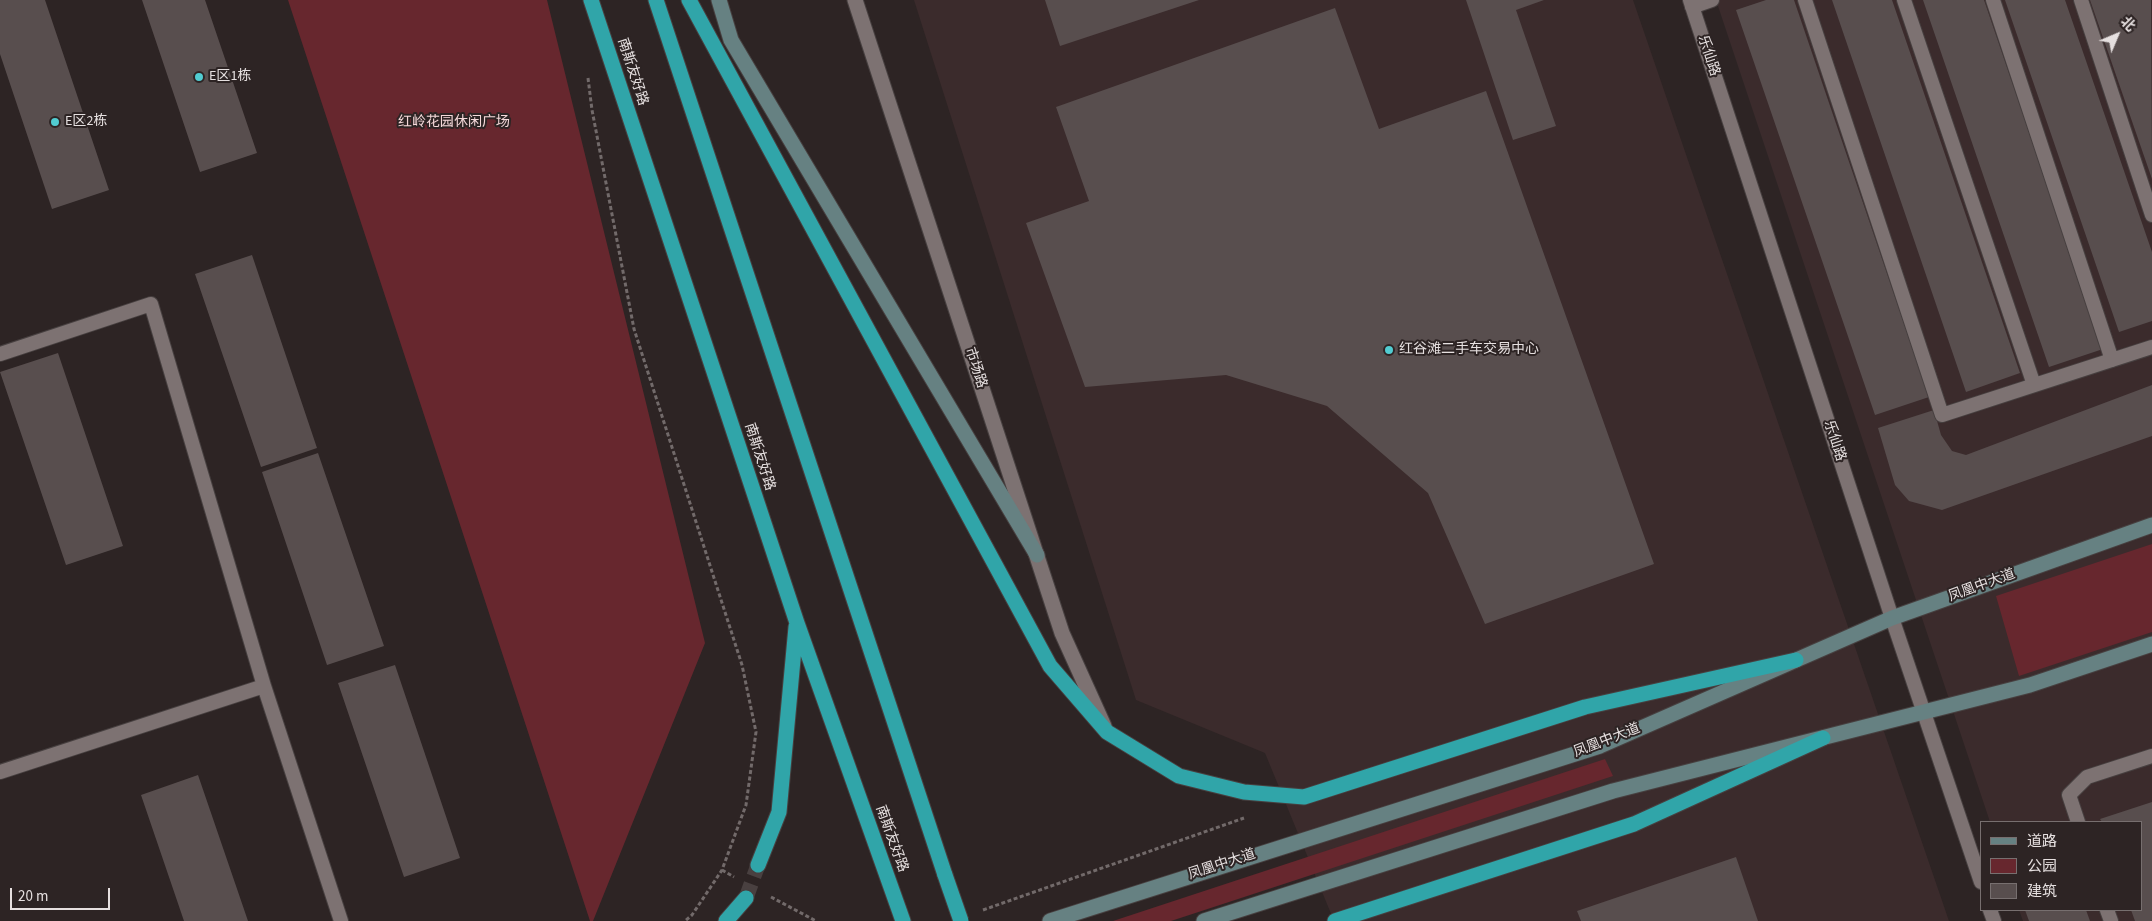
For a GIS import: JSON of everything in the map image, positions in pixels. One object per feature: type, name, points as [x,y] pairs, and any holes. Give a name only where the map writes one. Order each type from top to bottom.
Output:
[{"type":"highway","name":"南斯友好路","points":[[592,0],[797,623],[903,921]]},
{"type":"highway","points":[[656,0],[961,921]]},
{"type":"highway","points":[[689,0],[1050,666],[1107,732],[1179,776],[1244,792],[1304,797],[1585,707],[1796,660]]},
{"type":"highway","points":[[758,865],[779,812],[797,623]]},
{"type":"highway","points":[[1335,921],[1634,824],[1823,738]]},
{"type":"highway","points":[[726,921],[746,898]]},
{"type":"main road","points":[[719,0],[731,40],[1037,555]]},
{"type":"main road","name":"凤凰中大道","points":[[1050,921],[1600,746],[1892,618],[2152,525]]},
{"type":"main road","points":[[1204,921],[1613,791],[2030,685],[2152,644]]},
{"type":"street","name":"市场路","points":[[855,0],[1062,633],[1107,732]]},
{"type":"lane","points":[[1691,3],[1712,0]]},
{"type":"lane","points":[[1805,0],[1942,415],[2152,347]]},
{"type":"lane","points":[[1904,0],[2034,385]]},
{"type":"lane","points":[[1993,0],[2112,360]]},
{"type":"lane","points":[[2081,0],[2152,216]]},
{"type":"lane","name":"乐仙路","points":[[1691,3],[1923,712],[1980,879]]},
{"type":"lane","points":[[0,354],[151,304],[264,686],[341,921]]},
{"type":"lane","points":[[0,772],[264,686]]},
{"type":"lane","points":[[2078,821],[2069,795],[2087,777],[2151,759]]},
{"type":"path","points":[[588,74],[592,110],[634,329],[742,665],[756,732],[746,805],[722,870],[692,915],[685,921]]},
{"type":"path","points":[[980,911],[1248,817]]},
{"type":"shaded area","name":"红谷滩二手车交易中心","points":[[914,0],[1633,0],[1949,921],[1334,921],[1265,753],[1136,700]]},
{"type":"shaded area","points":[[1716,0],[2152,0],[2152,921],[2023,921],[2019,911],[2142,911],[2142,821],[1990,821]]},
{"type":"green space","name":"红岭花园休闲广场","points":[[288,0],[547,0],[705,643],[593,921],[590,921]]},
{"type":"green space","points":[[2152,544],[2152,632],[2019,676],[1996,596]]},
{"type":"green space","points":[[1605,759],[1613,776],[1171,921],[1113,921]]},
{"type":"building","name":"E区2栋","points":[[0,0],[45,0],[109,190],[52,209],[0,54]]},
{"type":"building","name":"E区1栋","points":[[142,0],[205,0],[257,153],[200,172]]},
{"type":"building","points":[[1045,0],[1199,0],[1060,46]]},
{"type":"building","points":[[1466,0],[1544,0],[1516,10],[1556,126],[1513,140]]},
{"type":"building","points":[[1766,0],[1794,0],[1929,397],[1875,415],[1736,10]]},
{"type":"building","points":[[1832,0],[1892,0],[2020,373],[1966,392]]},
{"type":"building","points":[[1923,0],[1984,0],[2103,349],[2049,367]]},
{"type":"building","points":[[2005,0],[2065,0],[2152,252],[2152,321],[2119,332]]},
{"type":"building","points":[[2090,0],[2151,0],[2152,179]]},
{"type":"building","points":[[1335,8],[1379,129],[1486,91],[1654,564],[1485,624],[1428,493],[1327,406],[1226,375],[1085,387],[1026,223],[1089,201],[1056,107]]},
{"type":"building","points":[[252,255],[317,448],[261,467],[195,274]]},
{"type":"building","points":[[58,353],[123,546],[66,565],[0,372]]},
{"type":"building","points":[[2152,385],[2152,436],[1942,510],[1909,501],[1895,485],[1878,428],[1934,410],[1941,435],[1952,451],[1966,455]]},
{"type":"building","points":[[318,453],[384,646],[327,665],[262,472]]},
{"type":"building","points":[[395,665],[460,858],[404,877],[338,683]]},
{"type":"building","points":[[198,775],[248,921],[184,921],[141,795]]},
{"type":"building","points":[[2152,802],[2152,921],[2135,921],[2131,911],[2142,911],[2142,821],[2101,821],[2100,819]]},
{"type":"building","points":[[1736,857],[1758,921],[1581,921],[1577,911]]},
{"type":"building","points":[[2025,911],[2086,911],[2090,921],[2029,921]]},
{"type":"tunnel","points":[[746,898],[758,865]]},
{"type":"place","name":"E区1栋","points":[[199,77]]},
{"type":"place","name":"E区2栋","points":[[55,122]]},
{"type":"place","name":"红谷滩二手车交易中心","points":[[1389,350]]}]
